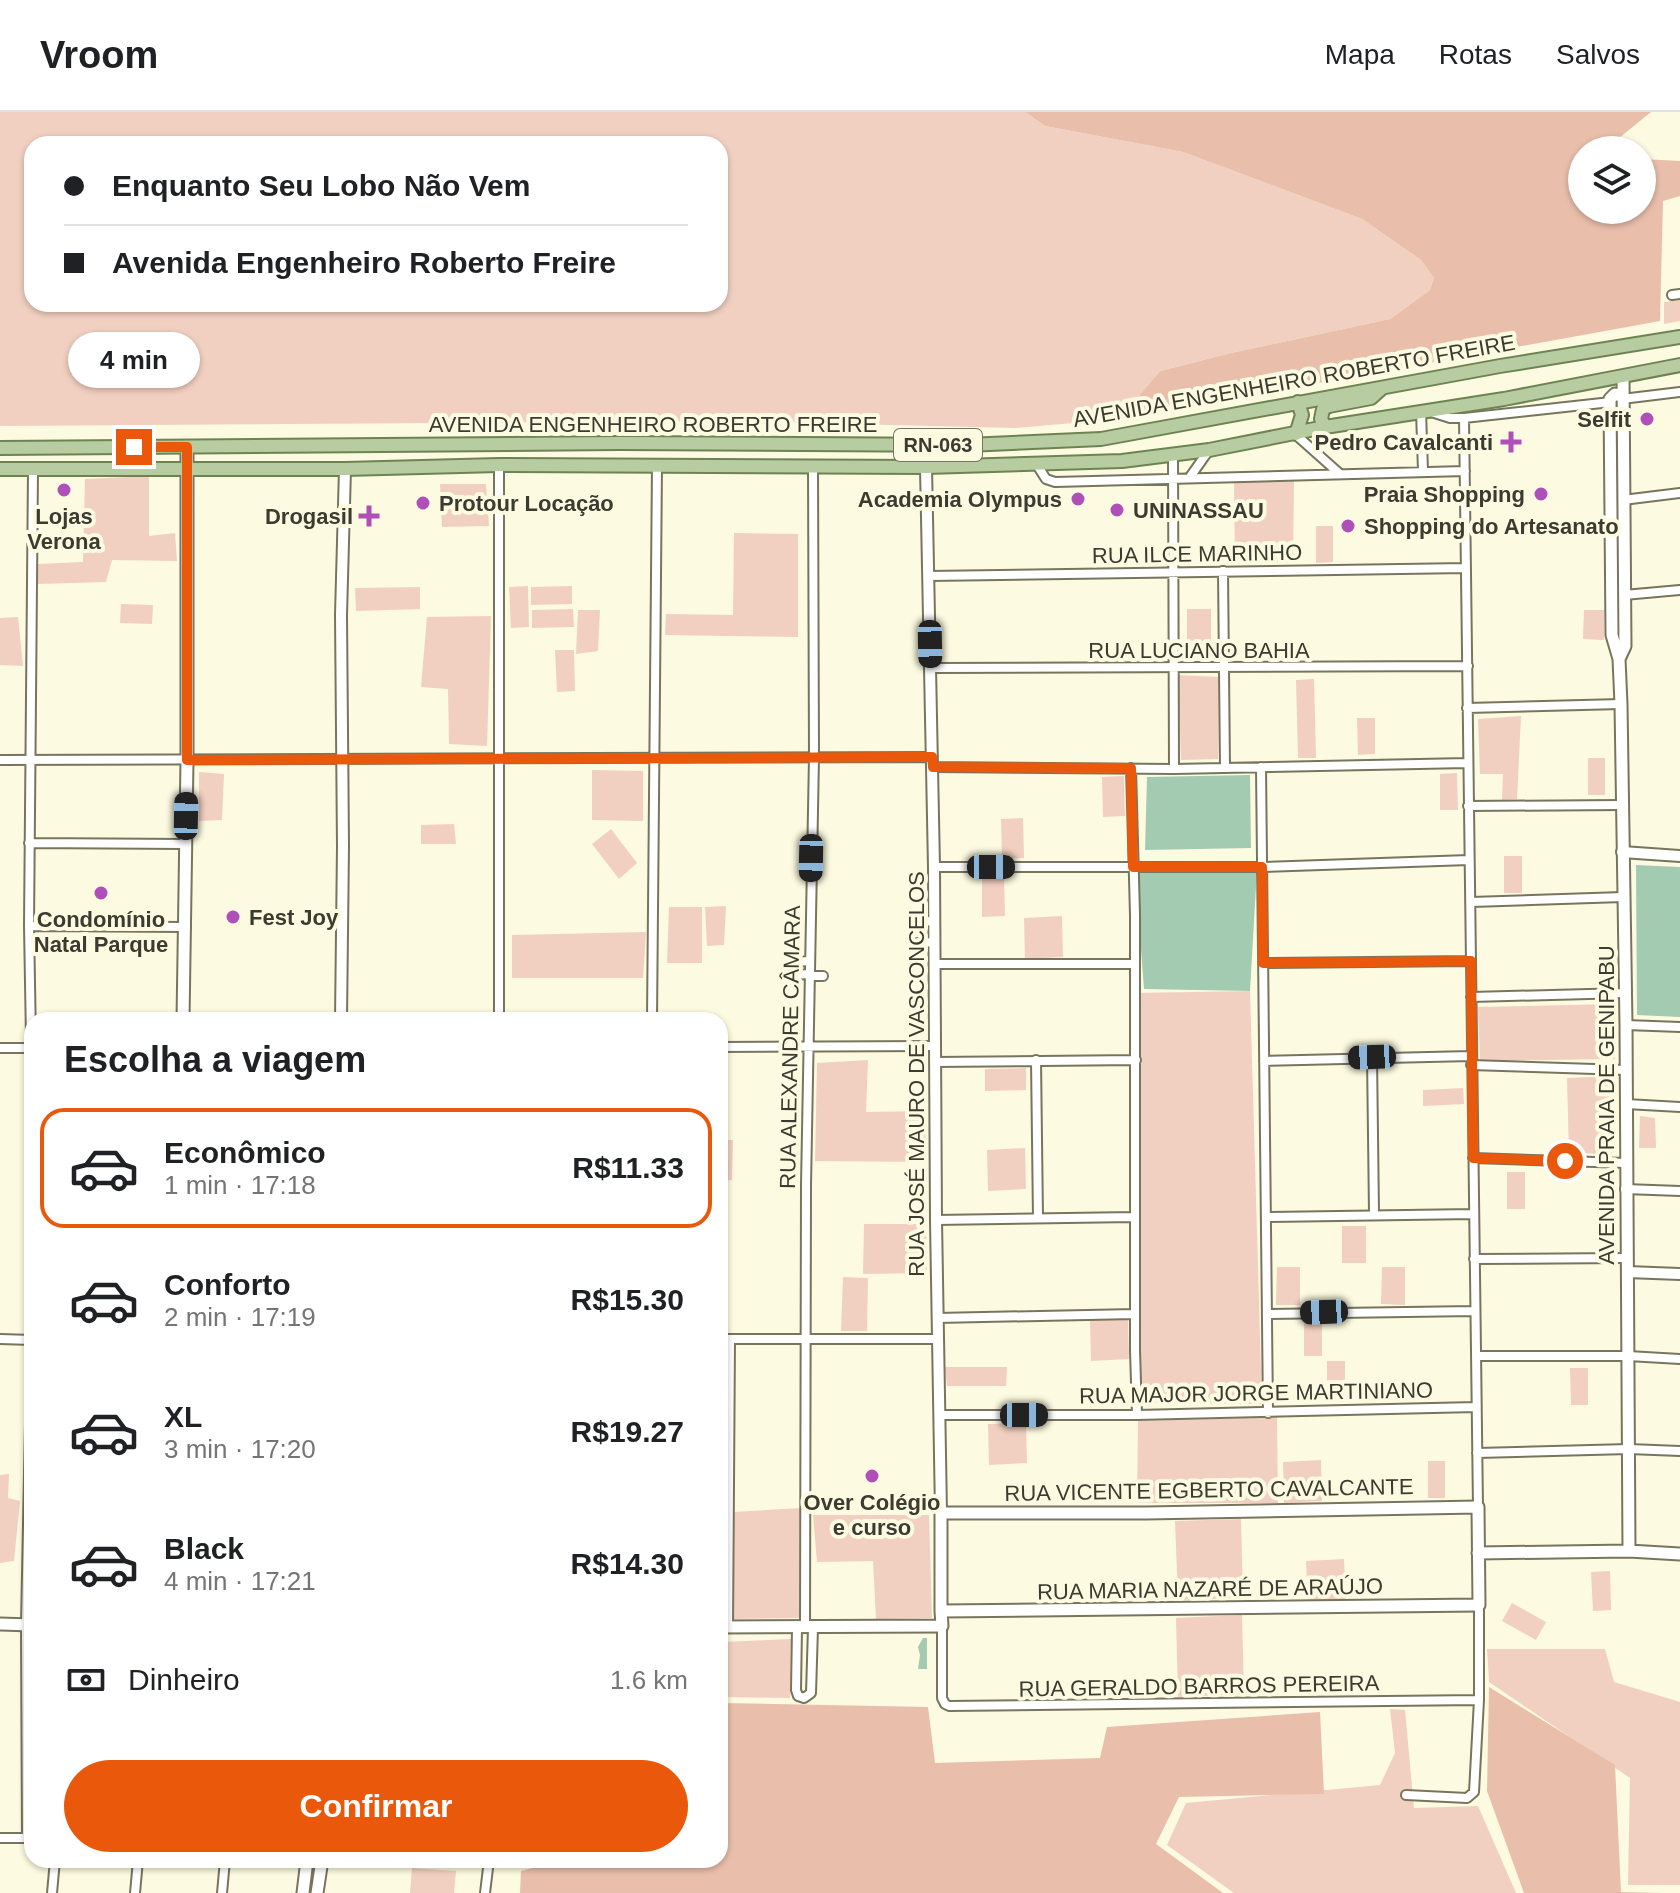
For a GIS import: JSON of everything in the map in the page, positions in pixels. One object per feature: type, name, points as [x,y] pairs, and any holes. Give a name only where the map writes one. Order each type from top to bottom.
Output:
[{"type":"main road","name":"AVENIDA ENGENHEIRO ROBERTO FREIRE","points":[[0,448],[619,443],[967,445],[1051,442],[1113,437],[1680,337]]},
{"type":"main road","name":"AVENIDA ENGENHEIRO ROBERTO FREIRE","points":[[0,469],[1037,465],[1209,450],[1680,365]]},
{"type":"main road","name":"AVENIDA PRAIA DE GENIPABU","points":[[1623,377],[1618,400],[1612,635],[1619,659],[1621,704],[1629,1551]]},
{"type":"main road","points":[[1325,427],[1321,419],[1323,409],[1371,398],[1384,387]]},
{"type":"main road","name":"AVENIDA PRAIA DE GENIPABU","points":[[1618,400],[1625,646],[1619,659]]},
{"type":"main road","points":[[1295,434],[1302,415],[1298,402]]},
{"type":"main road","points":[[287,467],[288,458],[292,455],[340,451],[351,446]]},
{"type":"main road","points":[[183,1012],[187,447]]},
{"type":"main road","points":[[1478,1507],[1479,1605]]},
{"type":"main road","name":"RUA VICENTE EGBERTO CAVALCANTE","points":[[941,1513],[1478,1507]]},
{"type":"main road","name":"RUA JOSÉ MAURO DE VASCONCELOS","points":[[941,1513],[942,1626]]},
{"type":"main road","points":[[1478,1553],[1629,1551],[1680,1554]]},
{"type":"main road","name":"RUA MARIA NAZARÉ DE ARAÚJO","points":[[941,1611],[1479,1605]]},
{"type":"main road","points":[[0,1624],[24,1625]]},
{"type":"main road","points":[[728,1627],[942,1626]]},
{"type":"main road","points":[[306,1868],[304,1888],[317,1888],[321,1868]]},
{"type":"street","points":[[1423,471],[1424,411],[1450,418],[1464,418],[1680,392]]},
{"type":"street","points":[[1464,418],[1478,1507]]},
{"type":"street","points":[[1295,434],[1340,474]]},
{"type":"street","points":[[1190,477],[1209,450]]},
{"type":"street","points":[[1173,455],[1174,769]]},
{"type":"street","points":[[499,465],[499,1012]]},
{"type":"street","points":[[652,1012],[657,465]]},
{"type":"street","points":[[1037,465],[1046,479],[1055,482],[1465,471]]},
{"type":"street","name":"RUA ALEXANDRE CÂMARA","points":[[805,1628],[808,1047],[814,757],[813,466]]},
{"type":"street","name":"RUA JOSÉ MAURO DE VASCONCELOS","points":[[926,467],[941,1513]]},
{"type":"street","points":[[341,1012],[341,615],[345,469]]},
{"type":"street","points":[[31,1012],[29,843],[33,470]]},
{"type":"street","points":[[1623,500],[1680,493]]},
{"type":"street","name":"RUA ILCE MARINHO","points":[[929,576],[1466,568]]},
{"type":"street","points":[[1223,571],[1225,768]]},
{"type":"street","points":[[1624,595],[1680,590]]},
{"type":"street","name":"RUA LUCIANO BAHIA","points":[[931,668],[1468,666]]},
{"type":"street","points":[[1467,708],[1621,704]]},
{"type":"street","points":[[0,760],[814,757],[1174,769],[1468,763]]},
{"type":"street","points":[[1261,767],[1268,1413]]},
{"type":"street","points":[[1131,768],[1137,1415]]},
{"type":"street","points":[[1468,806],[1622,805]]},
{"type":"street","points":[[29,843],[186,844]]},
{"type":"street","points":[[1622,852],[1680,856]]},
{"type":"street","points":[[934,867],[1262,867],[1469,860]]},
{"type":"street","points":[[1471,902],[1623,897]]},
{"type":"street","points":[[920,920],[934,922]]},
{"type":"street","points":[[29,926],[186,927]]},
{"type":"street","points":[[918,943],[935,942]]},
{"type":"street","points":[[794,962],[809,961]]},
{"type":"street","points":[[1263,963],[1471,961]]},
{"type":"street","points":[[935,964],[1135,964]]},
{"type":"street","points":[[793,975],[823,976]]},
{"type":"street","points":[[1471,997],[1626,993]]},
{"type":"street","points":[[1626,1025],[1680,1027]]},
{"type":"street","points":[[728,1047],[935,1046]]},
{"type":"street","points":[[0,1048],[24,1048]]},
{"type":"street","points":[[1264,1061],[1372,1057],[1626,1070]]},
{"type":"street","points":[[1372,1057],[1374,1213]]},
{"type":"street","points":[[1036,1060],[1038,1218]]},
{"type":"street","points":[[935,1062],[1136,1060]]},
{"type":"street","points":[[1626,1104],[1680,1107]]},
{"type":"street","points":[[1473,1158],[1626,1163]]},
{"type":"street","points":[[1625,1189],[1680,1191]]},
{"type":"street","points":[[1266,1217],[1374,1213],[1473,1214]]},
{"type":"street","points":[[936,1220],[1134,1217]]},
{"type":"street","points":[[1474,1259],[1626,1258]]},
{"type":"street","points":[[1627,1272],[1680,1274]]},
{"type":"street","points":[[1267,1314],[1474,1311]]},
{"type":"street","points":[[937,1318],[1135,1314]]},
{"type":"street","points":[[0,1339],[24,1340]]},
{"type":"street","points":[[728,1435],[730,1339],[938,1339]]},
{"type":"street","points":[[1476,1356],[1680,1359]]},
{"type":"street","name":"RUA MAJOR JORGE MARTINIANO","points":[[939,1415],[1137,1415],[1476,1407]]},
{"type":"street","points":[[1477,1453],[1629,1449],[1680,1451]]},
{"type":"street","points":[[1406,1795],[1467,1798],[1474,1792],[1477,1775],[1479,1605]]},
{"type":"street","name":"RUA JOSÉ MAURO DE VASCONCELOS","points":[[941,1681],[942,1626]]},
{"type":"street","points":[[805,1628],[811,1693],[802,1698],[796,1690],[805,1628]]},
{"type":"street","name":"RUA GERALDO BARROS PEREIRA","points":[[941,1681],[944,1703],[961,1707],[1479,1700]]},
{"type":"street","points":[[0,1838],[24,1838]]},
{"type":"street","points":[[52,1893],[54,1868]]},
{"type":"street","points":[[135,1893],[137,1868]]},
{"type":"street","points":[[222,1893],[224,1868]]},
{"type":"street","points":[[485,1893],[488,1868]]},
{"type":"shaded area","points":[[0,112],[1025,112],[1045,126],[1183,152],[1362,219],[1421,260],[1434,278],[1430,290],[1390,319],[1160,371],[1119,419],[1015,428],[718,421],[0,426]]},
{"type":"shaded area","points":[[1025,112],[1651,112],[1622,136],[1568,136],[1568,224],[1656,224],[1656,160],[1680,161],[1680,196],[1663,201],[1660,321],[1119,419],[1160,371],[1390,319],[1430,290],[1434,278],[1421,260],[1362,219],[1183,152],[1045,126]]},
{"type":"shaded area","points":[[1680,300],[1680,321],[1664,324],[1664,302]]},
{"type":"shaded area","points":[[149,476],[149,536],[175,533],[177,561],[112,560],[106,582],[38,584],[38,564],[83,562],[85,479]]},
{"type":"shaded area","points":[[1294,480],[1293,563],[1235,561],[1234,482]]},
{"type":"shaded area","points":[[440,484],[486,484],[489,526],[442,527]]},
{"type":"shaded area","points":[[1316,526],[1333,526],[1333,562],[1316,563]]},
{"type":"shaded area","points":[[734,533],[798,534],[798,637],[665,635],[666,614],[733,615]]},
{"type":"shaded area","points":[[528,586],[529,627],[511,628],[509,587]]},
{"type":"shaded area","points":[[572,586],[572,604],[531,605],[531,587]]},
{"type":"shaded area","points":[[420,587],[420,609],[356,611],[355,588]]},
{"type":"shaded area","points":[[121,604],[153,605],[152,624],[120,623]]},
{"type":"shaded area","points":[[573,609],[574,627],[532,628],[532,610]]},
{"type":"shaded area","points":[[1187,609],[1211,609],[1211,649],[1187,649]]},
{"type":"shaded area","points":[[578,610],[600,610],[598,651],[576,654]]},
{"type":"shaded area","points":[[1584,610],[1604,610],[1604,640],[1583,639]]},
{"type":"shaded area","points":[[491,616],[487,746],[449,744],[448,689],[421,687],[427,617]]},
{"type":"shaded area","points":[[18,617],[23,666],[0,665],[0,618]]},
{"type":"shaded area","points":[[555,650],[574,650],[575,691],[557,692]]},
{"type":"shaded area","points":[[1178,675],[1219,677],[1218,759],[1181,760]]},
{"type":"shaded area","points":[[1314,679],[1316,758],[1298,758],[1296,680]]},
{"type":"shaded area","points":[[1521,716],[1517,799],[1502,800],[1503,774],[1480,774],[1478,719]]},
{"type":"shaded area","points":[[1357,718],[1375,718],[1375,754],[1358,755]]},
{"type":"shaded area","points":[[1588,758],[1605,758],[1605,795],[1588,795]]},
{"type":"shaded area","points":[[592,770],[643,771],[643,821],[592,820]]},
{"type":"shaded area","points":[[199,772],[224,774],[222,820],[199,821]]},
{"type":"shaded area","points":[[1457,773],[1458,810],[1440,810],[1440,774]]},
{"type":"shaded area","points":[[1250,775],[1251,848],[1145,850],[1147,777]]},
{"type":"shaded area","points":[[1124,776],[1125,816],[1103,817],[1102,777]]},
{"type":"shaded area","points":[[1023,818],[1024,858],[1002,859],[1001,819]]},
{"type":"shaded area","points":[[454,824],[456,844],[421,844],[421,825]]},
{"type":"shaded area","points":[[611,829],[637,863],[619,879],[592,844]]},
{"type":"shaded area","points":[[1504,856],[1522,856],[1522,893],[1504,893]]},
{"type":"shaded area","points":[[1636,865],[1680,867],[1680,1017],[1637,1015]]},
{"type":"shaded area","points":[[1257,869],[1250,991],[1144,989],[1135,870]]},
{"type":"shaded area","points":[[982,876],[1004,876],[1005,916],[982,917]]},
{"type":"shaded area","points":[[726,906],[724,945],[707,946],[705,907]]},
{"type":"shaded area","points":[[669,907],[702,907],[702,963],[667,963]]},
{"type":"shaded area","points":[[1062,916],[1063,957],[1025,959],[1024,918]]},
{"type":"shaded area","points":[[646,932],[643,978],[512,978],[512,935]]},
{"type":"shaded area","points":[[1250,991],[1262,1404],[1140,1402],[1135,993]]},
{"type":"shaded area","points":[[1612,1004],[1615,1059],[1480,1061],[1478,1007]]},
{"type":"shaded area","points":[[868,1060],[866,1112],[925,1111],[926,1162],[815,1161],[817,1063]]},
{"type":"shaded area","points":[[1026,1068],[1026,1090],[985,1091],[985,1069]]},
{"type":"shaded area","points":[[1613,1076],[1612,1154],[1569,1153],[1567,1078]]},
{"type":"shaded area","points":[[1463,1088],[1464,1104],[1423,1106],[1423,1090]]},
{"type":"shaded area","points":[[1640,1116],[1655,1118],[1656,1148],[1639,1148]]},
{"type":"shaded area","points":[[728,1140],[733,1140],[732,1180],[728,1180]]},
{"type":"shaded area","points":[[1025,1148],[1026,1189],[988,1191],[987,1150]]},
{"type":"shaded area","points":[[1507,1172],[1525,1172],[1525,1209],[1507,1209]]},
{"type":"shaded area","points":[[864,1224],[926,1224],[927,1273],[863,1274]]},
{"type":"shaded area","points":[[1342,1226],[1366,1226],[1366,1263],[1342,1263]]},
{"type":"shaded area","points":[[1277,1267],[1300,1267],[1300,1305],[1276,1305]]},
{"type":"shaded area","points":[[1382,1267],[1405,1267],[1405,1305],[1381,1304]]},
{"type":"shaded area","points":[[843,1277],[868,1278],[867,1331],[841,1331]]},
{"type":"shaded area","points":[[1128,1319],[1129,1359],[1091,1361],[1090,1320]]},
{"type":"shaded area","points":[[1304,1319],[1322,1319],[1322,1356],[1304,1356]]},
{"type":"shaded area","points":[[1327,1361],[1345,1361],[1345,1398],[1327,1398]]},
{"type":"shaded area","points":[[945,1367],[1007,1367],[1006,1386],[947,1386]]},
{"type":"shaded area","points":[[1570,1368],[1588,1368],[1588,1405],[1571,1405]]},
{"type":"shaded area","points":[[1277,1417],[1278,1503],[1137,1503],[1138,1421]]},
{"type":"shaded area","points":[[1026,1423],[1027,1463],[989,1465],[988,1424]]},
{"type":"shaded area","points":[[1321,1460],[1322,1501],[1284,1503],[1283,1462]]},
{"type":"shaded area","points":[[1428,1461],[1445,1461],[1445,1498],[1428,1498]]},
{"type":"shaded area","points":[[9,1474],[8,1498],[20,1501],[14,1561],[0,1563],[0,1475]]},
{"type":"shaded area","points":[[801,1508],[800,1618],[733,1619],[733,1512]]},
{"type":"shaded area","points":[[813,1515],[929,1515],[932,1618],[876,1619],[873,1561],[817,1562]]},
{"type":"shaded area","points":[[1241,1519],[1243,1598],[1178,1600],[1175,1521]]},
{"type":"shaded area","points":[[1344,1559],[1346,1600],[1308,1602],[1306,1561]]},
{"type":"shaded area","points":[[1610,1571],[1611,1610],[1593,1611],[1591,1572]]},
{"type":"shaded area","points":[[1512,1603],[1546,1622],[1536,1640],[1502,1621]]},
{"type":"shaded area","points":[[1242,1615],[1244,1694],[1178,1697],[1176,1618]]},
{"type":"shaded area","points":[[923,1638],[927,1638],[927,1669],[918,1669],[918,1647]]},
{"type":"shaded area","points":[[791,1639],[790,1698],[728,1697],[728,1642]]},
{"type":"shaded area","points":[[1487,1649],[1605,1649],[1614,1682],[1680,1702],[1680,1885],[1628,1885],[1630,1778],[1489,1682]]},
{"type":"shaded area","points":[[1489,1687],[1615,1765],[1621,1892],[1663,1893],[1524,1893],[1487,1791]]},
{"type":"shaded area","points":[[728,1703],[928,1707],[935,1763],[1100,1758],[1107,1727],[1320,1712],[1324,1794],[1179,1797],[1156,1844],[1223,1893],[520,1893],[521,1871],[532,1868],[728,1868]]},
{"type":"shaded area","points":[[1390,1709],[1405,1710],[1414,1808],[1478,1806],[1516,1893],[1234,1893],[1167,1845],[1186,1803],[1380,1785],[1395,1753]]},
{"type":"shaded area","points":[[412,1868],[456,1871],[454,1893],[410,1893]]},
{"type":"place","name":"Selfit","points":[[1647,419]]},
{"type":"place","name":"Pedro Cavalcanti","points":[[1511,442]]},
{"type":"place","name":"Lojas Verona","points":[[64,490]]},
{"type":"place","name":"Praia Shopping","points":[[1541,494]]},
{"type":"place","name":"Academia Olympus","points":[[1078,499]]},
{"type":"place","name":"Protour Locação","points":[[423,503]]},
{"type":"place","name":"UNINASSAU","points":[[1117,510]]},
{"type":"place","name":"Drogasil","points":[[369,516]]},
{"type":"place","name":"Shopping do Artesanato","points":[[1348,526]]},
{"type":"place","name":"Condomínio Natal Parque","points":[[101,893]]},
{"type":"place","name":"Fest Joy","points":[[233,917]]},
{"type":"place","name":"Over Colégio e curso","points":[[872,1476]]},
{"type":"route","points":[[134,447],[187,447],[187,760],[932,757],[933,767],[1131,768],[1133,867],[1262,867],[1263,963],[1471,961],[1473,1158],[1565,1161]]}]
